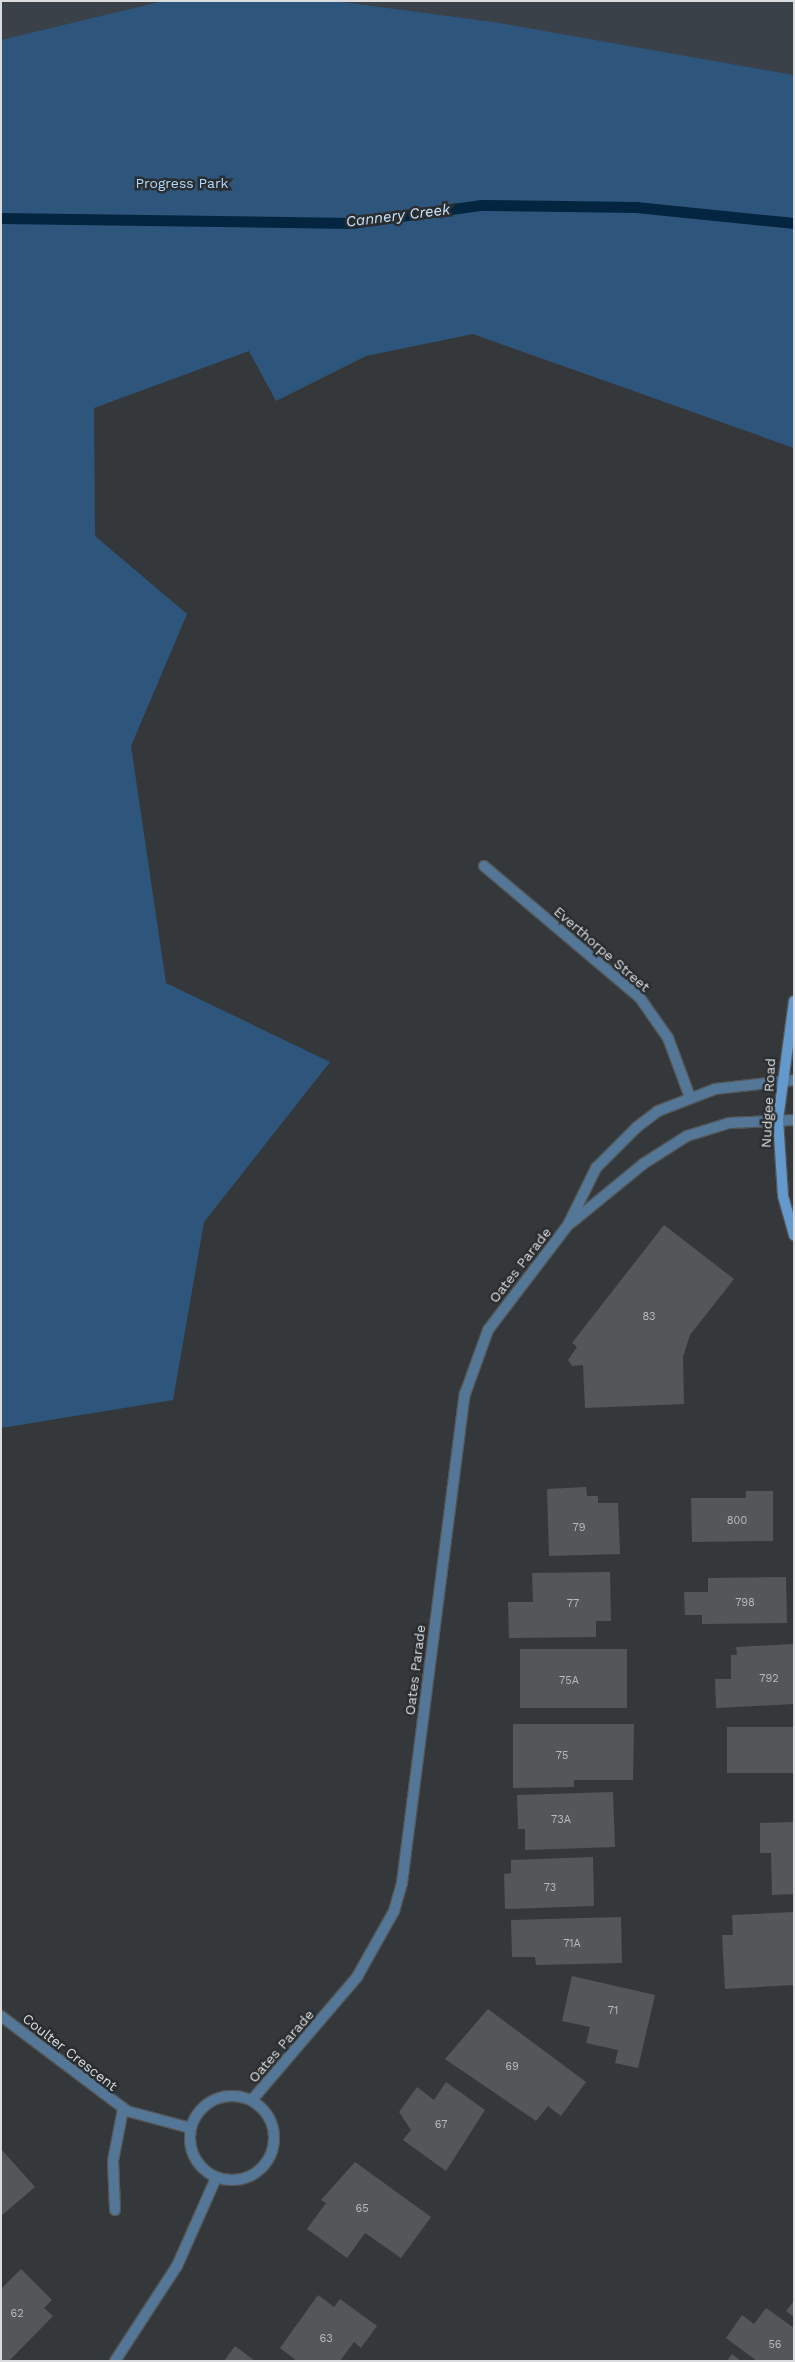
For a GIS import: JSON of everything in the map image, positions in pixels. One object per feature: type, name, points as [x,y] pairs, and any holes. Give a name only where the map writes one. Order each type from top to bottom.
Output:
[{"type":"main road","name":"Nudgee Road","points":[[794,1001],[781,1081],[778,1120],[783,1196],[794,1235]]},
{"type":"street","name":"Everthorpe Street","points":[[484,866],[640,998],[668,1038],[690,1097]]},
{"type":"street","name":"Oates Parade","points":[[252,2100],[357,1977],[394,1911],[402,1883],[471,1369],[488,1330],[568,1225],[596,1168],[615,1146],[658,1111],[690,1097],[740,1083],[794,1080]]},
{"type":"street","name":"Oates Parade","points":[[568,1225],[643,1164],[687,1136],[729,1123],[794,1120]]},
{"type":"street","name":"Coulter Crescent","points":[[1,2016],[123,2109],[150,2120],[190,2128]]},
{"type":"street","points":[[240,2096],[252,2100],[272,2121],[273,2149],[267,2162],[244,2179],[216,2178],[197,2163],[189,2140],[190,2128],[195,2116],[215,2099],[240,2096]]},
{"type":"street","name":"Coulter Crescent","points":[[115,2210],[113,2161],[123,2109]]},
{"type":"street","points":[[115,2361],[177,2266],[216,2178]]},
{"type":"shaded area","points":[[1,1],[163,1],[1,40]]},
{"type":"shaded area","points":[[335,1],[794,1],[794,75],[494,22]]},
{"type":"green space","name":"Progress Park","points":[[163,1],[335,1],[494,22],[794,75],[794,448],[473,334],[366,356],[276,401],[249,351],[94,408],[95,536],[187,614],[131,746],[166,983],[330,1062],[204,1222],[173,1400],[1,1428],[1,40]]},
{"type":"building","points":[[664,1225],[734,1279],[690,1335],[683,1357],[684,1404],[585,1408],[583,1365],[572,1366],[568,1360],[577,1347],[572,1343]]},
{"type":"building","points":[[586,1487],[587,1496],[598,1496],[598,1503],[618,1503],[620,1554],[549,1556],[547,1489]]},
{"type":"building","points":[[746,1491],[773,1491],[773,1541],[692,1542],[691,1498],[746,1498]]},
{"type":"building","points":[[610,1572],[611,1621],[596,1621],[596,1637],[509,1638],[508,1602],[533,1602],[532,1573]]},
{"type":"building","points":[[786,1577],[787,1623],[702,1624],[702,1615],[685,1615],[684,1592],[708,1592],[708,1578]]},
{"type":"building","points":[[794,1644],[794,1704],[716,1708],[715,1679],[731,1679],[731,1655],[737,1655],[736,1647]]},
{"type":"building","points":[[520,1649],[627,1649],[627,1708],[520,1708]]},
{"type":"building","points":[[513,1724],[634,1724],[633,1780],[574,1780],[574,1787],[513,1788]]},
{"type":"building","points":[[727,1727],[794,1727],[794,1773],[727,1773]]},
{"type":"building","points":[[613,1792],[615,1847],[525,1850],[525,1829],[518,1829],[517,1795]]},
{"type":"building","points":[[794,1822],[794,1894],[772,1895],[771,1853],[760,1853],[760,1823]]},
{"type":"building","points":[[593,1857],[594,1906],[505,1909],[504,1874],[511,1873],[511,1860]]},
{"type":"building","points":[[794,1912],[794,1985],[725,1989],[722,1935],[733,1935],[732,1915]]},
{"type":"building","points":[[621,1917],[622,1963],[536,1965],[535,1957],[512,1957],[511,1920]]},
{"type":"building","points":[[572,1976],[655,1995],[638,2068],[615,2063],[618,2050],[586,2043],[590,2027],[562,2021]]},
{"type":"building","points":[[488,2009],[586,2082],[561,2116],[548,2106],[536,2121],[445,2059]]},
{"type":"building","points":[[446,2082],[485,2110],[446,2171],[403,2140],[411,2130],[399,2112],[417,2087],[434,2100]]},
{"type":"building","points":[[1,2149],[35,2187],[1,2216]]},
{"type":"building","points":[[355,2162],[431,2217],[401,2258],[365,2233],[347,2258],[307,2229],[326,2203],[321,2200]]},
{"type":"building","points":[[21,2269],[52,2300],[44,2308],[53,2316],[9,2361],[1,2361],[1,2289]]},
{"type":"building","points":[[318,2295],[334,2307],[340,2299],[377,2326],[361,2348],[354,2342],[340,2361],[297,2361],[280,2348]]},
{"type":"building","points":[[794,2301],[794,2317],[786,2311]]},
{"type":"building","points":[[766,2308],[794,2328],[794,2361],[757,2361],[726,2338],[742,2315],[754,2324]]},
{"type":"building","points":[[235,2346],[255,2361],[224,2361]]},
{"type":"building","points":[[732,2354],[741,2361],[727,2361]]},
{"type":"waterway","name":"Cannery Creek","points":[[1,218],[351,223],[480,205],[636,207],[794,223]]}]
